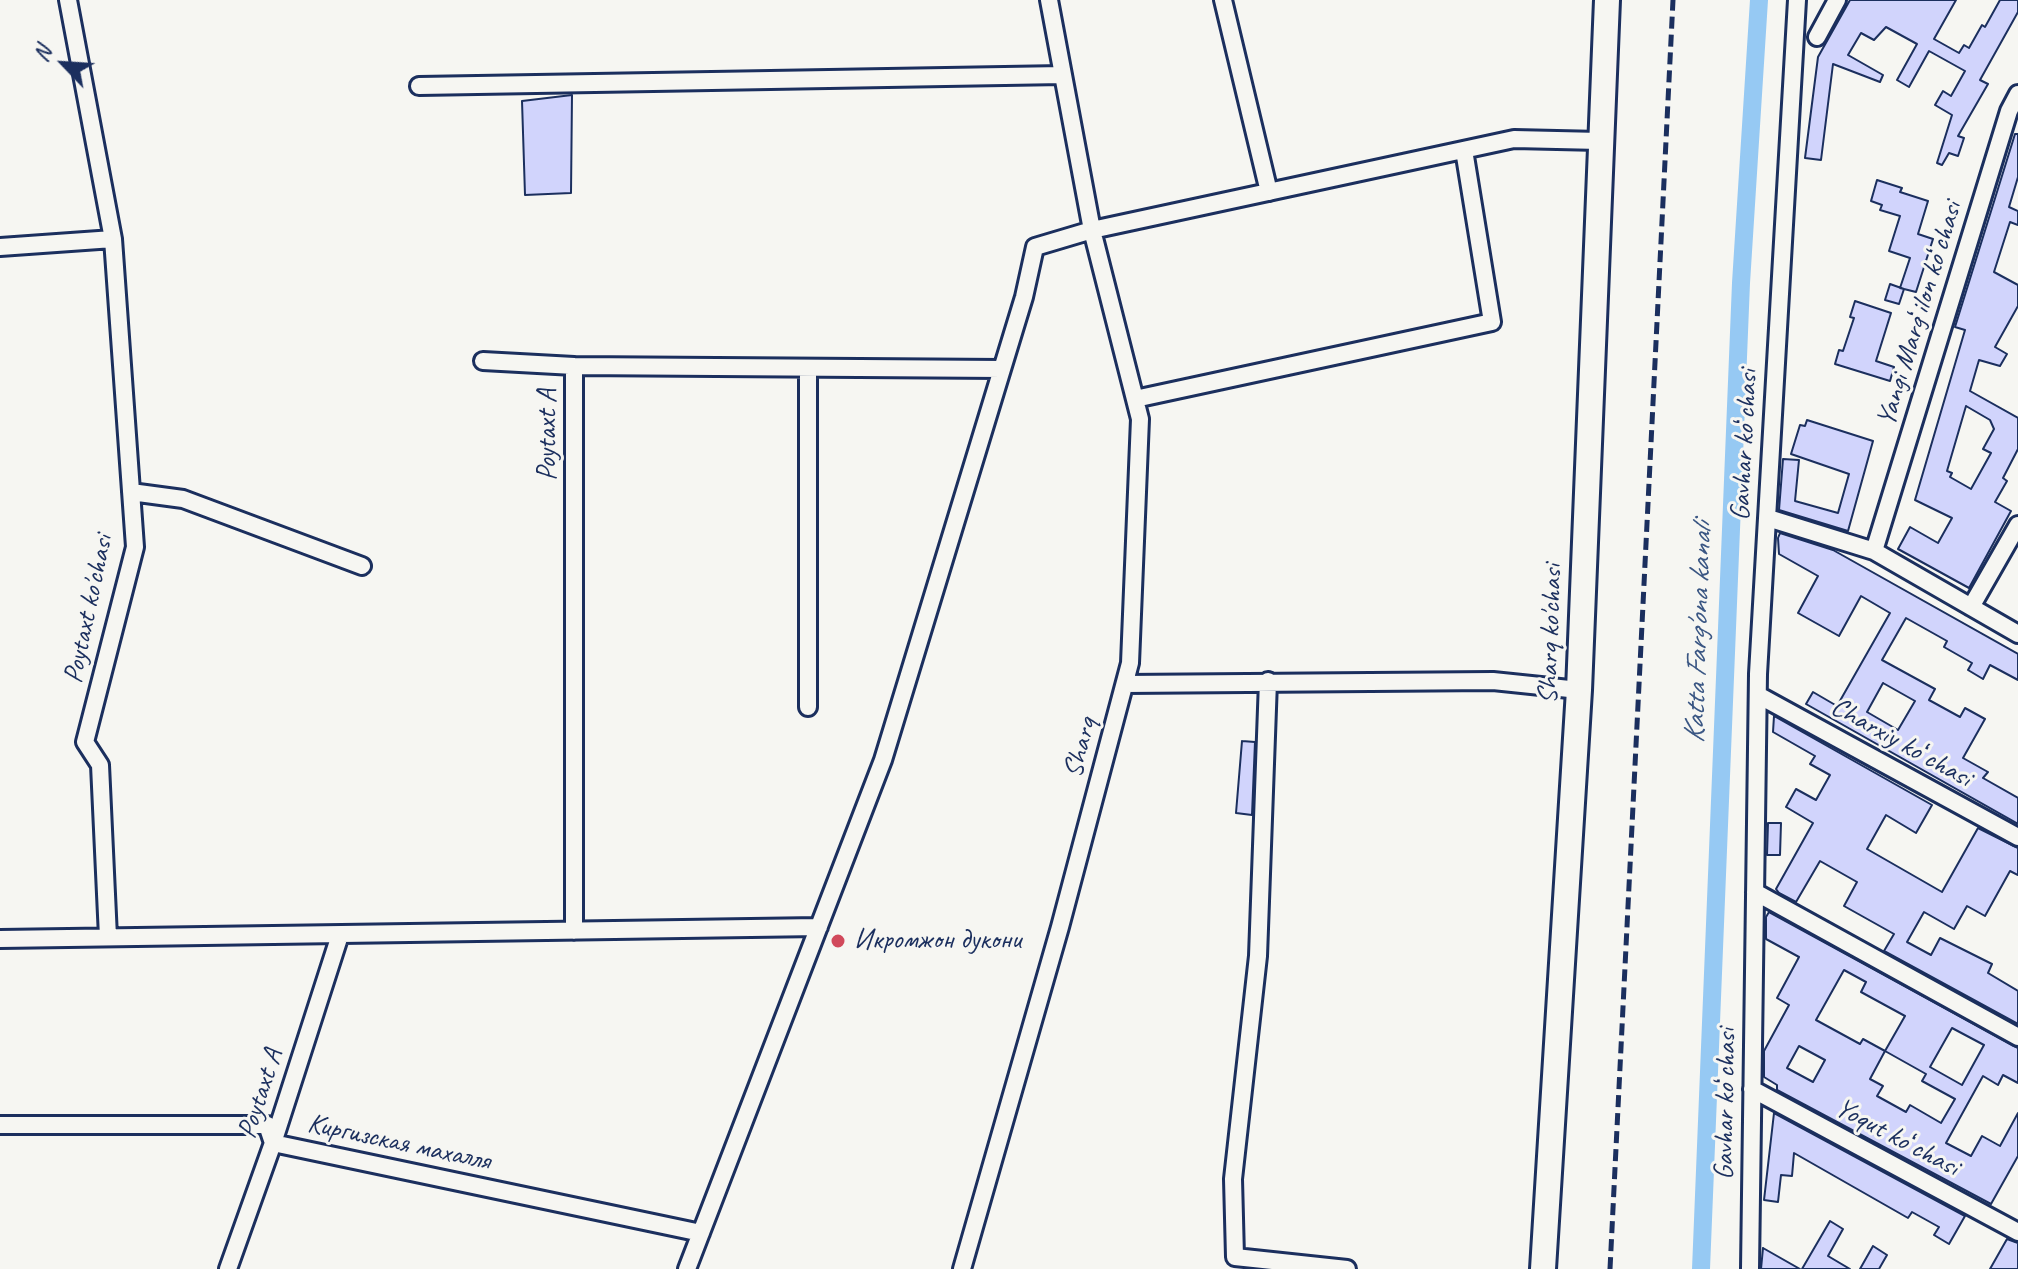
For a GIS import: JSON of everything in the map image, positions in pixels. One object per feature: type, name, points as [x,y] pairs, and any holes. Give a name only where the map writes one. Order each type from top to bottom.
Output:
[{"type":"main road","name":"Sharq ko'chasi","points":[[1543,1269],[1579,690],[1607,0]]},
{"type":"street","name":"Poytaxt ko'chasi","points":[[68,0],[113,239],[135,547],[85,742],[100,765],[108,937]]},
{"type":"street","name":"Sharq","points":[[962,1269],[1060,927],[1130,663],[1140,419],[1092,230],[1049,0]]},
{"type":"street","points":[[1223,0],[1269,192]]},
{"type":"street","name":"Gavhar koʻchasi","points":[[1750,1269],[1758,695],[1797,0]]},
{"type":"street","points":[[1817,37],[1837,0]]},
{"type":"street","points":[[419,86],[1063,75]]},
{"type":"street","name":"Yangi Margʻilon koʻchasi","points":[[1874,551],[2009,111],[2018,94]]},
{"type":"street","points":[[687,1269],[883,760],[1024,297],[1035,247],[1092,230],[1514,139],[1600,141]]},
{"type":"street","points":[[1135,399],[1492,322],[1464,150]]},
{"type":"street","points":[[0,247],[113,239]]},
{"type":"street","points":[[483,361],[574,366]]},
{"type":"street","name":"Poytaxt A","points":[[574,931],[574,366],[1002,369]]},
{"type":"street","points":[[808,368],[808,707]]},
{"type":"street","points":[[131,492],[183,499],[362,566]]},
{"type":"street","points":[[1768,518],[1874,551],[2018,634]]},
{"type":"street","points":[[1971,607],[2018,525]]},
{"type":"street","points":[[1268,681],[1258,956],[1233,1179],[1235,1257],[1347,1269]]},
{"type":"street","points":[[1125,684],[1493,681],[1579,690]]},
{"type":"street","name":"Charxiy koʻchasi","points":[[1758,695],[2018,837]]},
{"type":"street","points":[[1755,892],[2018,1037]]},
{"type":"street","points":[[0,939],[819,927]]},
{"type":"street","name":"Poytaxt A","points":[[228,1269],[273,1143],[340,935]]},
{"type":"street","name":"Yoqut koʻchasi","points":[[1752,1089],[2018,1232]]},
{"type":"street","name":"Киргизская махалля","points":[[0,1125],[267,1125],[273,1143],[701,1233]]},
{"type":"building","points":[[1850,0],[1956,0],[1934,39],[1959,53],[1964,45],[1969,48],[2000,0],[2018,0],[2018,12],[1980,80],[1988,84],[1958,136],[1964,138],[1958,156],[1949,153],[1942,165],[1937,163],[1952,115],[1935,105],[1943,91],[1951,96],[1965,71],[1929,51],[1909,87],[1897,80],[1917,44],[1886,27],[1874,40],[1861,33],[1848,55],[1883,75],[1880,82],[1833,64],[1821,160],[1805,158],[1818,57]]},
{"type":"building","points":[[572,95],[571,193],[525,195],[522,101]]},
{"type":"building","points":[[2015,134],[2018,134],[2018,177],[2009,207],[2018,211],[2018,225],[2010,222],[1994,272],[2018,285],[2018,306],[1995,347],[2007,354],[2000,366],[1979,360],[1970,391],[2018,418],[2018,449],[2003,478],[2007,481],[1995,502],[2011,511],[1969,588],[1898,549],[1910,527],[1938,543],[1952,518],[1915,500],[1965,330],[1955,327]],"holes":[[[1966,406],[1990,420],[1994,429],[1983,449],[1991,453],[1971,489],[1950,477],[1952,473],[1947,471]]]},
{"type":"building","points":[[1877,180],[1928,201],[1918,234],[1933,239],[1916,292],[1900,288],[1910,258],[1889,251],[1900,216],[1880,210],[1882,205],[1871,201]]},
{"type":"building","points":[[1890,284],[1904,289],[1899,304],[1885,300]]},
{"type":"building","points":[[1855,301],[1891,313],[1876,361],[1894,367],[1890,381],[1835,364],[1839,350],[1843,351],[1854,318],[1850,317]]},
{"type":"building","points":[[1807,420],[1873,441],[1848,531],[1779,510],[1783,459],[1799,460],[1795,501],[1838,513],[1849,474],[1791,454],[1800,425],[1805,426]]},
{"type":"building","points":[[1780,533],[1833,550],[2018,654],[2018,680],[1990,665],[1983,679],[1968,670],[1972,663],[1944,647],[1947,641],[1906,618],[1882,660],[1935,689],[1929,700],[1960,717],[1965,708],[1985,719],[1963,758],[1988,772],[1983,778],[2018,798],[2018,824],[1806,704],[1813,692],[1837,706],[1890,613],[1861,596],[1839,636],[1798,613],[1818,576],[1779,554]],"holes":[[[1883,683],[1915,701],[1898,730],[1867,712]]]},
{"type":"building","points":[[1774,716],[1932,805],[1916,833],[1886,815],[1867,849],[1942,892],[1978,828],[2018,848],[2018,875],[2010,871],[1985,916],[1967,906],[1954,929],[1924,912],[1907,942],[1931,955],[1940,938],[1992,964],[1988,973],[2018,991],[2018,1024],[1884,951],[1894,934],[1844,906],[1857,882],[1820,861],[1796,902],[1779,893],[1776,889],[1813,823],[1786,807],[1796,789],[1816,800],[1830,775],[1810,764],[1815,756],[1773,732]]},
{"type":"building","points":[[1242,741],[1255,742],[1252,815],[1236,813]]},
{"type":"building","points":[[1768,823],[1781,823],[1780,855],[1767,855]]},
{"type":"building","points":[[1769,912],[2018,1048],[2018,1083],[2003,1075],[1998,1085],[1983,1076],[1946,1143],[1971,1156],[1982,1136],[2000,1146],[2018,1113],[2018,1156],[1991,1204],[1777,1090],[1777,1085],[1764,1077],[1764,1051],[1789,1005],[1777,998],[1799,957],[1766,939],[1766,917]],"holes":[[[1844,970],[1866,982],[1861,992],[1905,1016],[1885,1051],[1863,1039],[1860,1044],[1816,1020]],[[1952,1028],[1984,1045],[1962,1085],[1930,1067]],[[1799,1046],[1825,1060],[1813,1082],[1787,1068]],[[1885,1051],[1926,1074],[1922,1081],[1955,1099],[1941,1123],[1910,1105],[1906,1112],[1877,1096],[1883,1086],[1870,1079]]]},
{"type":"building","points":[[1774,1113],[1965,1216],[1949,1244],[1934,1235],[1939,1227],[1912,1212],[1908,1218],[1794,1153],[1792,1176],[1781,1175],[1778,1202],[1764,1200]]},
{"type":"building","points":[[1830,1221],[1843,1229],[1828,1256],[1850,1269],[1802,1269]]},
{"type":"building","points":[[2007,1239],[2018,1243],[2018,1269],[1990,1269]]},
{"type":"building","points":[[1873,1246],[1887,1255],[1879,1269],[1860,1269]]},
{"type":"building","points":[[1763,1248],[1800,1269],[1761,1269]]},
{"type":"waterway","name":"Katta Farg'ona kanali","points":[[1701,1269],[1741,283],[1759,0]]},
{"type":"railway","points":[[1610,1269],[1673,0]]},
{"type":"place","name":"Икромжон дукони","points":[[838,941]]}]
